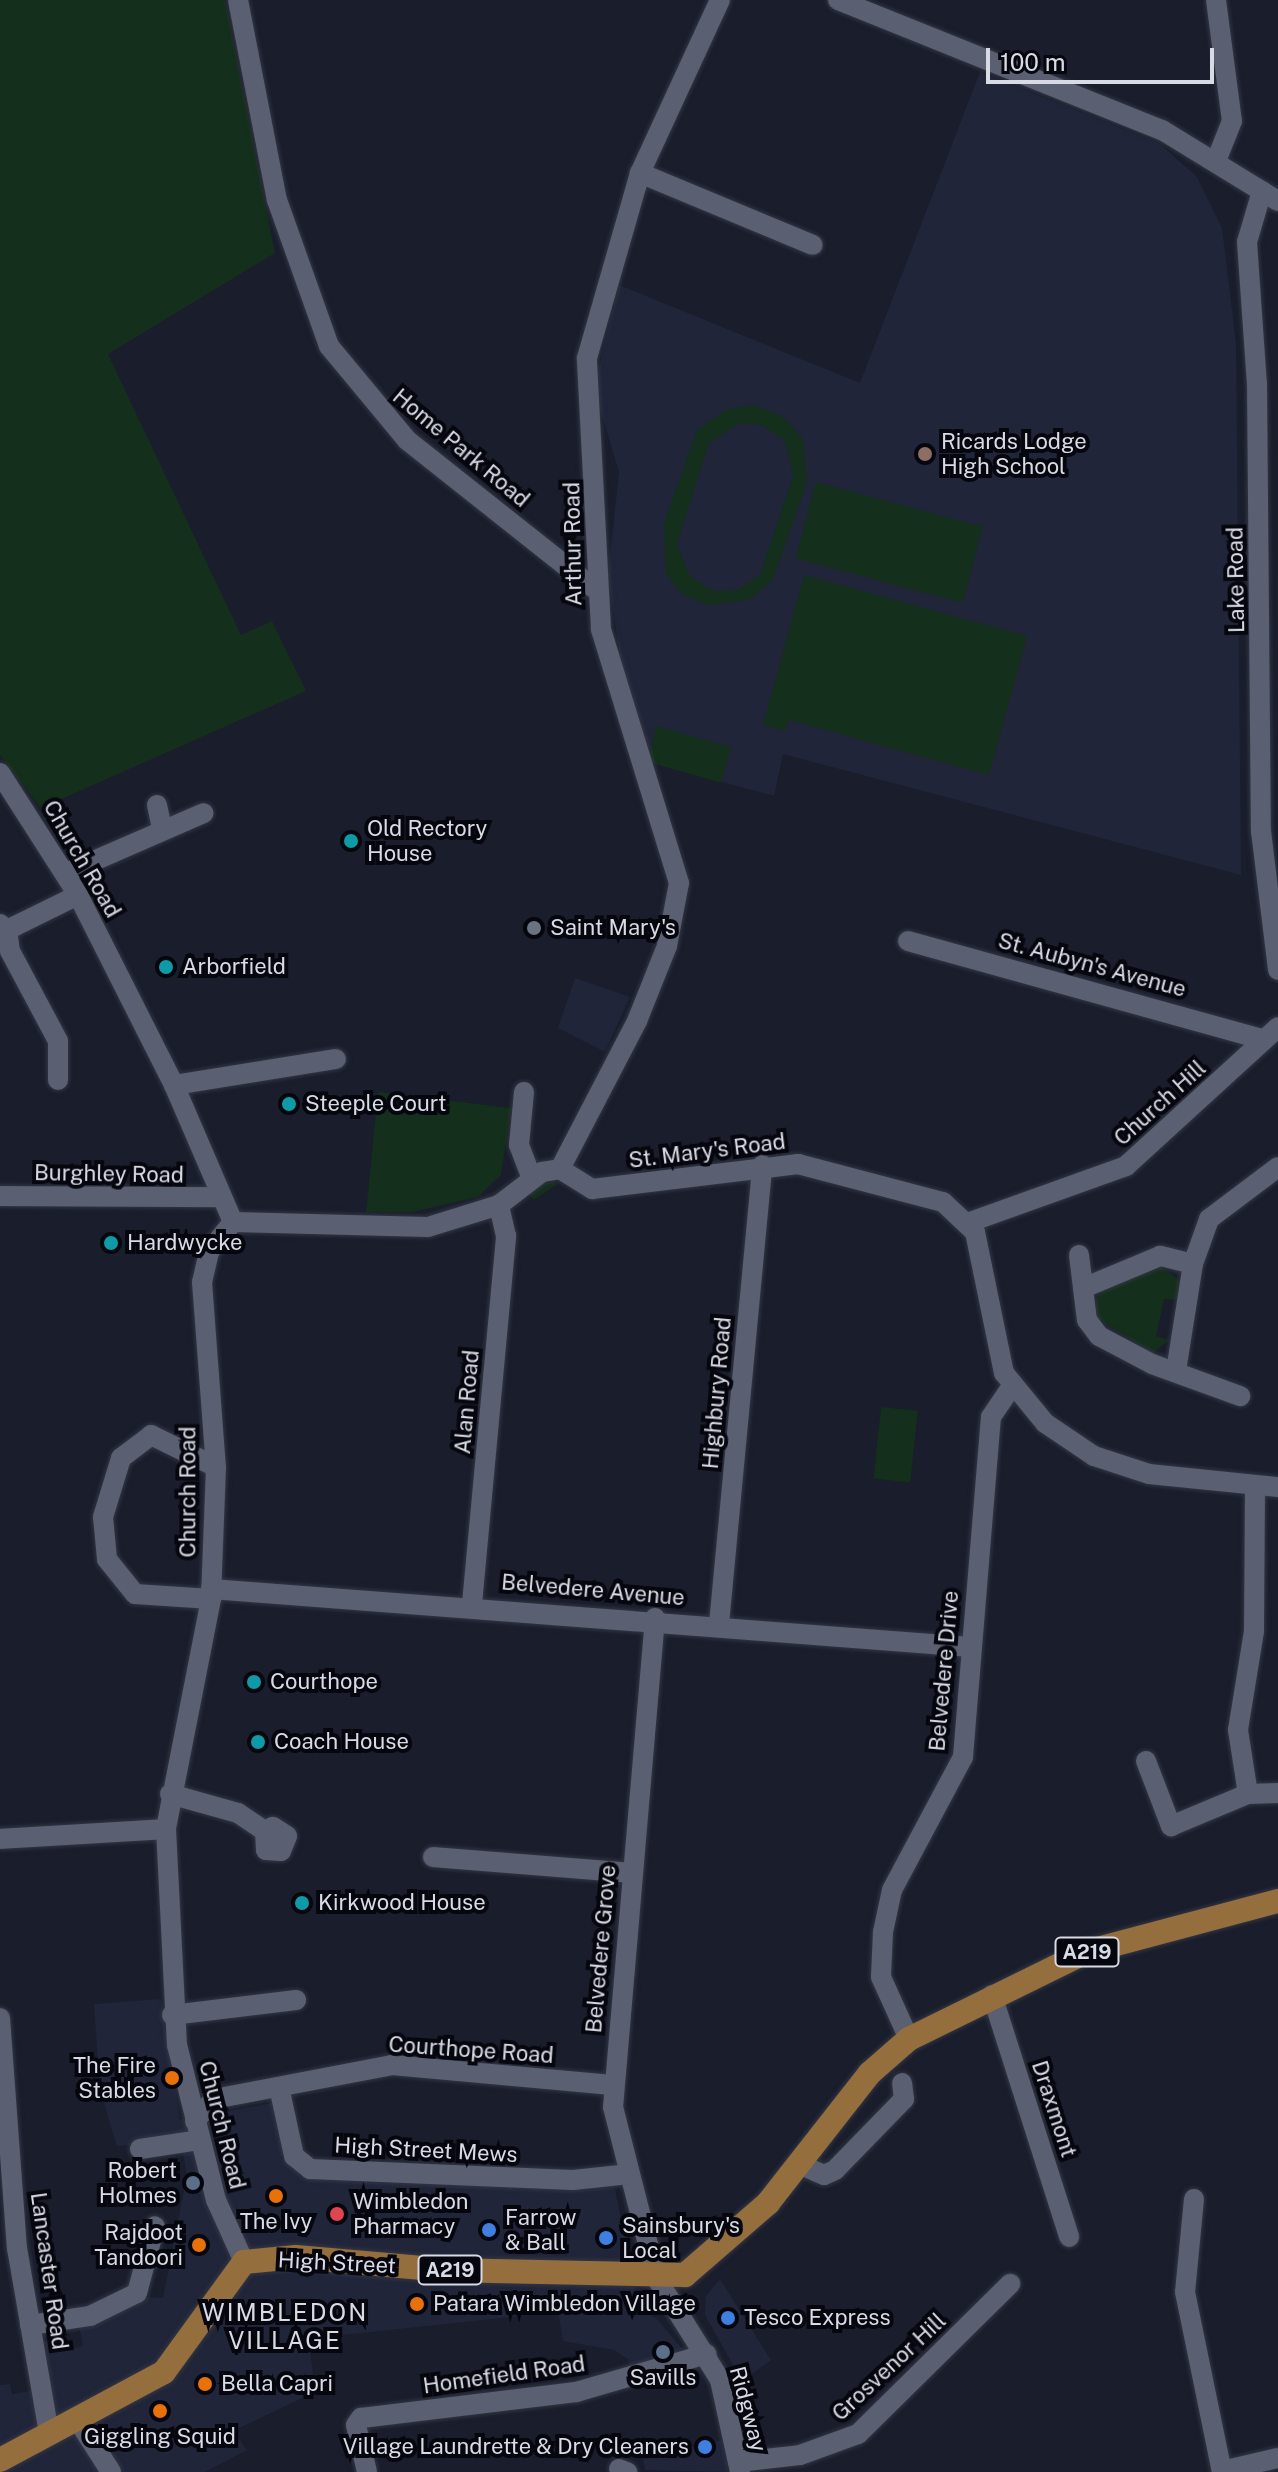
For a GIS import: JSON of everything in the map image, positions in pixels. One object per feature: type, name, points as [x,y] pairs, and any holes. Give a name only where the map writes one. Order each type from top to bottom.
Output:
[{"type":"main road","name":"A219","points":[[657,2279],[685,2275],[729,2242],[799,2164],[870,2073],[909,2039],[992,1995],[1144,1932],[1278,1901]]},
{"type":"main road","name":"High Street","points":[[244,2262],[296,2257],[657,2279]]},
{"type":"main road","points":[[0,2460],[176,2362],[244,2262]]},
{"type":"street","name":"Home Park Road","points":[[238,0],[277,200],[329,346],[407,440],[570,576],[594,588]]},
{"type":"street","name":"Arthur Road","points":[[560,1169],[637,1021],[667,946],[679,883],[615,691],[594,588],[587,358],[640,173],[720,0]]},
{"type":"street","points":[[838,0],[1140,120],[1216,161],[1270,196]]},
{"type":"street","points":[[1216,0],[1232,121],[1216,161]]},
{"type":"street","points":[[640,173],[813,245]]},
{"type":"street","name":"Lake Road","points":[[1270,196],[1247,242],[1269,582],[1270,832],[1273,930],[1278,970]]},
{"type":"street","name":"Church Road","points":[[0,773],[78,895],[174,1085],[218,1197],[233,1222],[209,1252],[202,1282],[216,1467],[211,1594],[170,1794],[166,1829],[172,2015],[197,2131],[224,2223],[244,2262]]},
{"type":"street","points":[[157,805],[162,828]]},
{"type":"street","points":[[66,873],[162,828],[204,813]]},
{"type":"street","points":[[66,1072],[46,1007],[10,951],[3,927],[78,895]]},
{"type":"street","name":"St. Aubyn's Avenue","points":[[908,941],[1270,1033]]},
{"type":"street","name":"Church Hill","points":[[970,1222],[1126,1166],[1270,1033]]},
{"type":"street","points":[[174,1085],[336,1059]]},
{"type":"street","points":[[524,1092],[519,1145],[532,1179]]},
{"type":"street","name":"St. Mary's Road","points":[[560,1169],[592,1189],[762,1165],[830,1169],[943,1202],[970,1222]]},
{"type":"street","name":"Highbury Road","points":[[719,1624],[762,1165]]},
{"type":"street","points":[[1176,1371],[1193,1264],[1209,1219],[1278,1167]]},
{"type":"street","points":[[233,1222],[428,1227],[499,1205],[532,1179],[560,1169]]},
{"type":"street","name":"Burghley Road","points":[[0,1196],[218,1197]]},
{"type":"street","name":"Alan Road","points":[[472,1604],[506,1236],[499,1205]]},
{"type":"street","points":[[970,1222],[1012,1386],[1045,1423],[1094,1456],[1149,1474],[1278,1485]]},
{"type":"street","points":[[1079,1255],[1087,1320],[1099,1336],[1240,1396]]},
{"type":"street","points":[[1083,1288],[1160,1256],[1193,1264]]},
{"type":"street","name":"Belvedere Drive","points":[[909,2039],[881,1977],[883,1932],[892,1890],[963,1757],[991,1417],[1012,1386]]},
{"type":"street","name":"Belvedere Avenue","points":[[216,1467],[151,1435],[121,1458],[103,1517],[107,1559],[135,1594],[472,1604],[971,1647]]},
{"type":"street","points":[[1248,1794],[1238,1730],[1254,1631],[1255,1485]]},
{"type":"street","name":"Belvedere Grove","points":[[655,1618],[612,2085],[630,2174],[657,2279]]},
{"type":"street","points":[[1147,1758],[1164,1824],[1248,1794],[1278,1793]]},
{"type":"street","points":[[170,1794],[222,1805],[265,1831]]},
{"type":"street","points":[[0,1839],[166,1829]]},
{"type":"street","points":[[433,1857],[632,1873]]},
{"type":"street","name":"Draxmont","points":[[992,1995],[1069,2237]]},
{"type":"street","points":[[172,2015],[296,2000]]},
{"type":"street","name":"Lancaster Road","points":[[0,2018],[30,2325],[49,2434]]},
{"type":"street","name":"Courthope Road","points":[[197,2131],[214,2099],[392,2065],[612,2085]]},
{"type":"street","points":[[799,2164],[824,2175],[835,2170],[904,2099],[902,2083]]},
{"type":"street","name":"High Street Mews","points":[[279,2087],[294,2156],[310,2169],[573,2180],[630,2174]]},
{"type":"street","points":[[140,2149],[197,2131]]},
{"type":"street","points":[[1194,2199],[1185,2292],[1222,2472],[1278,2458]]},
{"type":"street","points":[[30,2325],[90,2316],[137,2293],[155,2226]]},
{"type":"street","name":"Ridgway","points":[[657,2279],[707,2354],[739,2467]]},
{"type":"street","name":"Grosvenor Hill","points":[[739,2467],[800,2455],[858,2434],[1010,2284]]},
{"type":"street","name":"Homefield Road","points":[[367,2472],[356,2425],[361,2418],[576,2392],[707,2354]]},
{"type":"street","points":[[77,2419],[111,2472]]},
{"type":"shaded area","name":"Ricards Lodge High School","points":[[980,72],[1160,144],[1197,177],[1222,228],[1236,344],[1241,875],[783,754],[774,796],[652,763],[620,656],[608,575],[619,472],[594,389],[619,285],[860,383]]},
{"type":"shaded area","points":[[575,978],[630,997],[605,1052],[558,1028]]},
{"type":"shaded area","points":[[161,1999],[180,2120],[278,2102],[287,2152],[280,2158],[312,2179],[613,2179],[636,2294],[628,2306],[656,2318],[685,2352],[628,2368],[629,2360],[614,2350],[563,2341],[558,2312],[333,2336],[333,2345],[310,2350],[315,2392],[233,2431],[247,2450],[205,2472],[0,2472],[0,2385],[10,2384],[12,2394],[49,2388],[42,2342],[60,2339],[62,2351],[83,2346],[79,2326],[144,2297],[163,2298],[187,2175],[181,2142],[117,2146],[100,2090],[94,2004]]},
{"type":"shaded area","points":[[720,2279],[771,2360],[742,2381],[705,2315],[706,2296]]},
{"type":"shaded area","points":[[722,2440],[728,2472],[645,2470],[643,2459]]},
{"type":"green space","points":[[0,0],[225,0],[275,253],[108,354],[241,635],[272,621],[306,691],[41,808],[0,755]]},
{"type":"green space","points":[[755,405],[782,416],[803,439],[807,482],[773,580],[748,600],[707,605],[682,594],[666,574],[664,523],[697,430],[727,409]],"holes":[[[740,423],[762,425],[785,441],[793,476],[760,575],[738,590],[715,591],[691,578],[677,544],[709,443]]]},
{"type":"green space","points":[[816,482],[983,527],[963,603],[796,558]]},
{"type":"green space","points":[[804,575],[1027,636],[989,775],[789,720],[785,731],[763,725]]},
{"type":"green space","points":[[657,726],[731,747],[721,783],[647,762]]},
{"type":"green space","points":[[378,1092],[511,1108],[501,1175],[478,1197],[413,1212],[366,1212]]},
{"type":"green space","points":[[540,1184],[558,1184],[534,1200],[529,1194]]},
{"type":"green space","points":[[1160,1265],[1181,1282],[1181,1300],[1164,1299],[1156,1336],[1169,1340],[1153,1353],[1095,1317],[1094,1304],[1102,1291]]},
{"type":"green space","points":[[881,1407],[918,1411],[910,1482],[873,1479]]},
{"type":"place","name":"Ricards Lodge High School","points":[[925,454]]},
{"type":"place","name":"Old Rectory House","points":[[351,841]]},
{"type":"place","name":"Saint Mary's","points":[[534,928]]},
{"type":"place","name":"Arborfield","points":[[166,967]]},
{"type":"place","name":"Steeple Court","points":[[289,1104]]},
{"type":"place","name":"Hardwycke","points":[[111,1243]]},
{"type":"place","name":"Courthope","points":[[254,1682]]},
{"type":"place","name":"Coach House","points":[[258,1742]]},
{"type":"place","name":"Kirkwood House","points":[[302,1903]]},
{"type":"place","name":"The Fire Stables","points":[[172,2078]]},
{"type":"place","name":"Robert Holmes","points":[[193,2183]]},
{"type":"place","name":"The Ivy","points":[[276,2196]]},
{"type":"place","name":"Wimbledon Pharmacy","points":[[337,2214]]},
{"type":"place","name":"Farrow & Ball","points":[[489,2230]]},
{"type":"place","name":"Sainsbury's Local","points":[[606,2238]]},
{"type":"place","name":"Rajdoot Tandoori","points":[[199,2245]]},
{"type":"place","name":"Patara Wimbledon Village","points":[[417,2304]]},
{"type":"place","name":"Tesco Express","points":[[728,2318]]},
{"type":"place","name":"Savills","points":[[663,2352]]},
{"type":"place","name":"Bella Capri","points":[[205,2384]]},
{"type":"place","name":"Giggling Squid","points":[[160,2411]]},
{"type":"place","name":"Village Laundrette & Dry Cleaners","points":[[705,2447]]},
{"type":"district","name":"WIMBLEDON VILLAGE","points":[[285,2327]]}]
